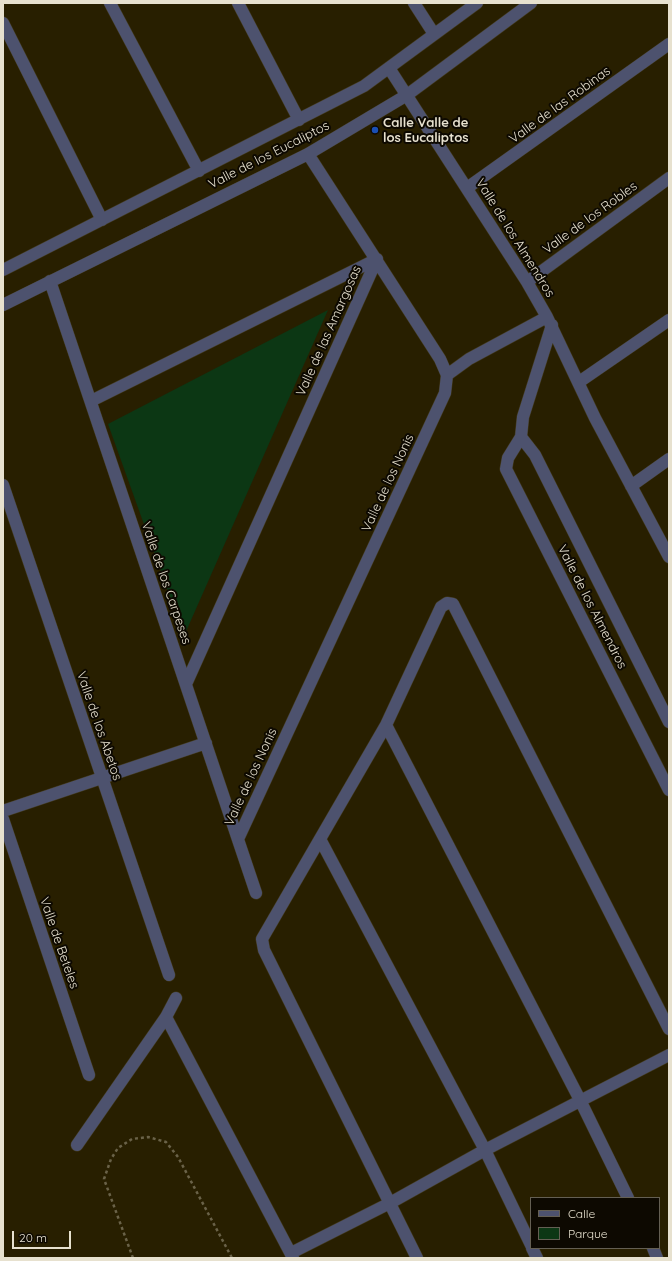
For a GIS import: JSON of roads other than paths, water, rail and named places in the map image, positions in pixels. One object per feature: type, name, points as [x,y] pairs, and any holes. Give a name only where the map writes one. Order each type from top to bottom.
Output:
[{"type":"street","points":[[110,3],[199,171]]},
{"type":"street","points":[[238,3],[299,120]]},
{"type":"street","points":[[414,3],[434,34]]},
{"type":"street","name":"Valle de los Eucaliptos","points":[[3,270],[364,86],[477,3]]},
{"type":"street","name":"Valle de los Eucaliptos","points":[[3,305],[308,154],[407,95],[532,3]]},
{"type":"street","points":[[3,23],[102,220]]},
{"type":"street","name":"Valle de las Robinas","points":[[467,188],[669,44]]},
{"type":"street","name":"Valle de los Almendros","points":[[390,68],[527,282],[550,321],[523,417],[520,438],[508,458],[506,469],[669,790]]},
{"type":"street","points":[[308,154],[377,259],[440,359],[448,375],[469,359],[550,321],[631,486],[669,557]]},
{"type":"street","name":"Valle de los Robles","points":[[527,282],[669,178]]},
{"type":"street","name":"Valle de las Amargosas","points":[[91,400],[377,259]]},
{"type":"street","name":"Valle de las Amargosas","points":[[186,684],[377,259]]},
{"type":"street","name":"Valle de los Carpeses","points":[[50,281],[256,893]]},
{"type":"street","points":[[579,382],[669,320]]},
{"type":"street","name":"Valle de los Nonis","points":[[238,839],[445,393],[448,375]]},
{"type":"street","name":"Valle de los Almendros","points":[[520,438],[536,454],[669,722]]},
{"type":"street","points":[[631,486],[669,459]]},
{"type":"street","name":"Valle de los Abetos","points":[[3,485],[169,975]]},
{"type":"street","points":[[417,1258],[264,950],[262,939],[386,725],[441,607],[447,603],[453,604],[669,1029]]},
{"type":"street","points":[[386,725],[581,1102],[628,1197]]},
{"type":"street","points":[[3,811],[206,743]]},
{"type":"street","name":"Valle de Beteles","points":[[3,819],[89,1075]]},
{"type":"street","points":[[320,839],[485,1150],[530,1243]]},
{"type":"street","points":[[77,1145],[166,1017],[176,998]]},
{"type":"street","points":[[166,1017],[292,1256],[485,1150],[581,1102],[669,1055]]},
{"type":"street","points":[[532,1249],[537,1258]]},
{"type":"street","points":[[652,1249],[657,1258]]},
{"type":"place","name":"Calle Valle de los Eucaliptos","points":[[375,130]]}]
